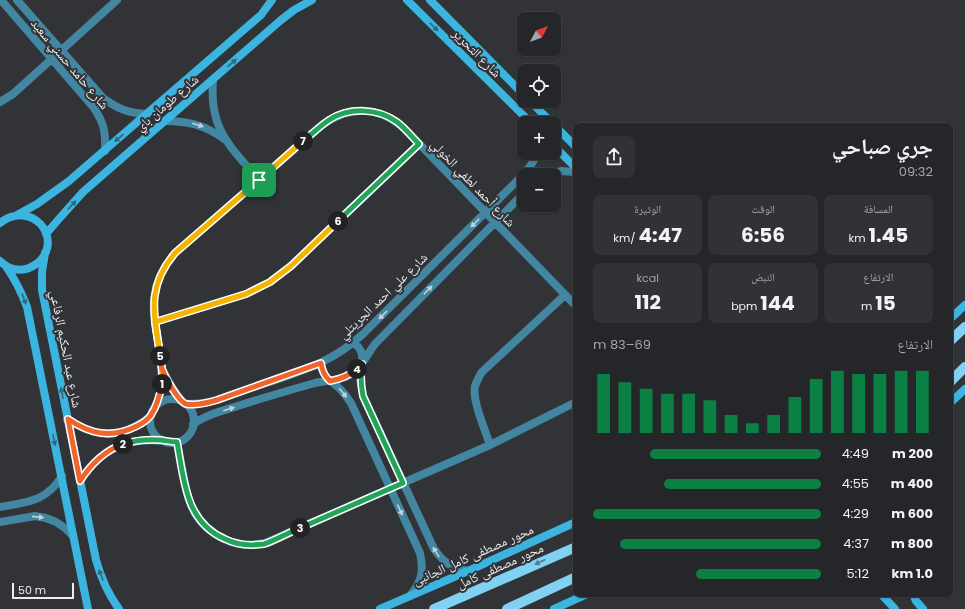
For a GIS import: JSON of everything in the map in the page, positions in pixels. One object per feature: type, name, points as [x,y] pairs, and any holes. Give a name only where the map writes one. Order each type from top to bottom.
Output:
[{"type":"main road","points":[[953,338],[965,327]]},
{"type":"main road","points":[[953,379],[965,367]]},
{"type":"main road","name":"محور مصطفى كامل","points":[[434,609],[573,548]]},
{"type":"main road","points":[[507,609],[573,578]]},
{"type":"street","name":"شارع حامد حسني سعيد","points":[[0,0],[94,108],[100,117],[104,128],[106,140],[105,151]]},
{"type":"street","name":"شارع حامد حسني سعيد","points":[[18,0],[103,98],[123,110],[147,114]]},
{"type":"street","points":[[0,102],[13,94],[117,0]]},
{"type":"street","name":"شارع طومان باي","points":[[17,215],[54,193],[105,151],[262,15],[272,0]]},
{"type":"street","name":"شارع طومان باي","points":[[46,234],[83,192],[281,20],[294,10],[312,0]]},
{"type":"street","name":"شارع التحرير","points":[[401,0],[409,2],[524,116]]},
{"type":"street","name":"شارع التحرير","points":[[430,0],[517,88]]},
{"type":"street","points":[[213,80],[212,92],[215,118],[226,141]]},
{"type":"street","points":[[537,108],[545,116]]},
{"type":"street","name":"شارع أحمد لطفي الخولي","points":[[155,408],[163,383],[155,322],[154,298],[156,285],[160,274],[167,263],[175,253],[322,125],[335,117],[349,112],[360,110],[379,113],[400,125],[573,303]]},
{"type":"street","points":[[165,121],[191,123],[216,133],[226,141],[259,180]]},
{"type":"street","points":[[561,132],[573,144]]},
{"type":"street","points":[[155,322],[246,294],[270,282],[291,266],[419,144]]},
{"type":"street","points":[[561,153],[573,165]]},
{"type":"street","name":"شارع علي احمد الجريتلي","points":[[184,403],[196,404],[212,402],[321,363],[354,343],[530,168],[535,160]]},
{"type":"street","points":[[561,171],[573,172]]},
{"type":"street","name":"شارع علي احمد الجريتلي","points":[[193,424],[200,419],[213,414],[277,393],[348,376],[362,364],[375,344],[517,200]]},
{"type":"street","points":[[2,220],[17,215],[30,216],[36,219],[46,234]]},
{"type":"street","name":"شارع عبد الحكيم الرفاعي","points":[[46,234],[47,247],[42,272],[42,290],[96,560],[100,574],[107,589],[119,609]]},
{"type":"street","points":[[3,263],[18,270],[25,269],[37,264],[45,253]]},
{"type":"street","points":[[3,263],[22,292],[27,307],[88,609]]},
{"type":"street","points":[[490,445],[476,403],[475,387],[478,379],[482,372],[565,295]]},
{"type":"street","points":[[953,316],[965,305]]},
{"type":"street","points":[[354,343],[360,350],[362,359],[360,374],[363,396],[434,549],[440,558],[448,564],[458,569],[468,571]]},
{"type":"street","points":[[321,363],[323,373],[342,391],[351,403],[420,553],[422,564],[421,576],[417,587],[410,596]]},
{"type":"street","name":"شارع أحمد لطفي الخولي","points":[[162,370],[168,382],[184,403]]},
{"type":"street","points":[[953,400],[965,389]]},
{"type":"street","points":[[68,419],[78,426],[90,431],[103,434],[116,433],[129,430],[140,424],[150,416],[160,402],[168,399],[184,403],[193,415],[192,429],[189,435],[183,439],[177,442],[149,440],[121,444],[98,459],[88,469],[80,481]]},
{"type":"street","points":[[177,442],[189,500],[194,513],[201,522],[220,537],[232,542],[253,545],[265,543],[391,489],[490,445],[573,404]]},
{"type":"street","points":[[150,416],[151,426],[155,435],[163,441]]},
{"type":"street","points":[[0,507],[33,501],[42,497],[50,491],[62,476]]},
{"type":"street","points":[[0,522],[35,516],[46,518],[66,528],[73,536]]},
{"type":"street","name":"محور مصطفى كامل الجانبى","points":[[380,609],[573,523]]},
{"type":"street","points":[[554,609],[580,597]]},
{"type":"street","points":[[884,597],[895,609]]},
{"type":"street","points":[[914,597],[923,609]]},
{"type":"route","points":[[259,180],[175,253],[160,274],[156,285],[154,310],[155,322],[162,370],[163,383],[160,396],[150,416],[129,430],[103,434],[78,426],[68,419],[80,481],[88,469],[98,459],[121,444],[149,440],[177,442],[189,500],[194,513],[201,522],[220,537],[232,542],[253,545],[265,543],[403,483],[363,396],[360,374],[362,364],[348,376],[330,381],[323,373],[321,363],[217,400],[207,403],[185,404],[168,382],[162,370],[155,322],[246,294],[258,289],[279,276],[419,144],[404,128],[388,117],[379,113],[360,110],[340,114],[322,125],[259,180]]}]
